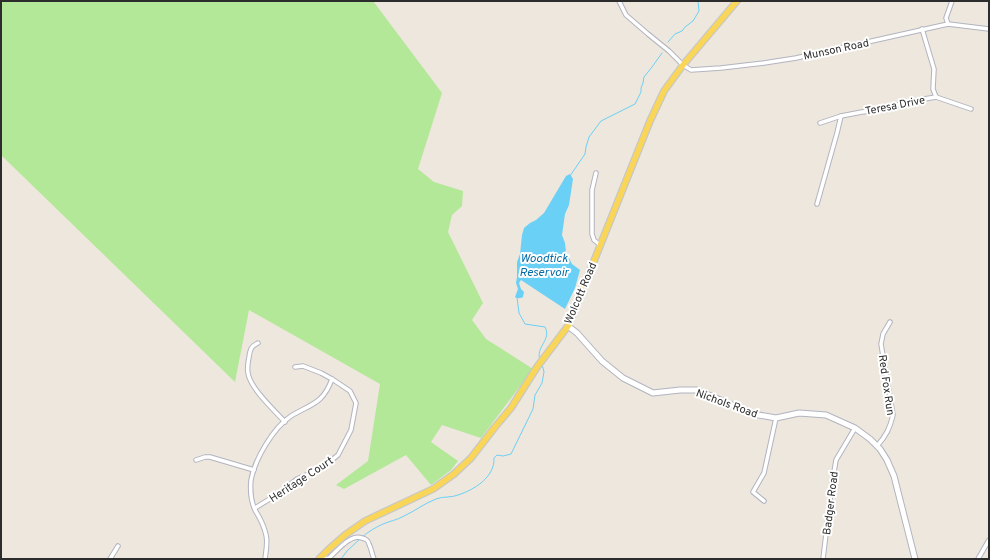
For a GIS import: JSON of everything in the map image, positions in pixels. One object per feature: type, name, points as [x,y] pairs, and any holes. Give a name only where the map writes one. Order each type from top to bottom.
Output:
[{"type":"main road","name":"Wolcott Road","points":[[319,559],[345,535],[365,521],[433,489],[454,474],[471,458],[511,408],[539,365],[568,326],[664,91],[683,65],[737,1]]},
{"type":"street","points":[[619,1],[626,15],[669,51],[683,65]]},
{"type":"street","points":[[948,24],[946,18],[952,1]]},
{"type":"street","name":"Munson Road","points":[[683,65],[691,70],[764,63],[796,58],[948,24],[989,29]]},
{"type":"street","points":[[922,29],[934,69],[933,89],[936,97]]},
{"type":"street","name":"Teresa Drive","points":[[820,123],[841,116],[880,110],[912,101],[936,97],[971,109]]},
{"type":"street","points":[[817,204],[841,116]]},
{"type":"street","points":[[596,174],[592,190],[592,234],[594,240],[600,245]]},
{"type":"street","name":"Red Fox Run","points":[[877,446],[885,437],[891,425],[893,415],[881,344],[883,334],[890,322]]},
{"type":"street","name":"Nichols Road","points":[[568,326],[577,333],[602,361],[623,378],[653,393],[696,390],[753,414],[776,418],[799,414],[826,415],[855,428],[870,439],[887,460],[894,476],[915,559]]},
{"type":"street","points":[[258,343],[250,349],[248,373],[256,389],[285,422]]},
{"type":"street","name":"Heritage Court","points":[[255,508],[281,492],[297,479],[322,468],[338,455],[351,430],[356,403],[350,391],[332,379],[303,366],[295,367]]},
{"type":"street","points":[[265,559],[267,536],[251,495],[251,481],[254,470],[260,454],[277,429],[290,417],[317,402],[328,389],[332,379]]},
{"type":"street","points":[[764,501],[753,492],[764,473],[776,418]]},
{"type":"street","name":"Badger Road","points":[[823,559],[836,460],[855,428]]},
{"type":"street","points":[[196,460],[210,457],[254,470]]},
{"type":"street","points":[[326,559],[349,540],[359,536],[368,541],[374,559]]},
{"type":"street","points":[[978,559],[989,540]]},
{"type":"street","points":[[110,559],[118,546]]},
{"type":"green space","points":[[1,1],[373,1],[442,93],[418,169],[434,182],[463,191],[462,206],[452,215],[448,232],[483,303],[472,320],[486,339],[533,369],[481,438],[442,425],[431,442],[458,461],[451,470],[431,485],[406,455],[344,489],[336,485],[368,461],[380,384],[249,310],[235,382],[1,155]]},
{"type":"water","name":"Woodtick Reservoir","points":[[570,174],[573,179],[562,235],[566,252],[572,264],[580,270],[575,288],[565,309],[521,280],[519,283],[524,292],[523,297],[515,297],[518,289],[516,283],[517,262],[520,254],[524,228],[544,213],[566,176]]},
{"type":"waterway","points":[[668,42],[675,34],[682,31],[693,21],[699,11],[698,1]]},
{"type":"waterway","points":[[570,176],[585,154],[589,137],[601,121],[635,104],[641,92],[644,77],[662,53]]},
{"type":"waterway","points":[[517,297],[519,313],[525,324],[545,327],[547,332],[540,351],[540,360]]},
{"type":"waterway","points":[[362,537],[369,531],[432,501],[439,498],[464,493],[482,482],[491,471],[494,458],[497,455],[503,456],[511,454],[533,409],[535,395],[542,383],[544,372],[542,364]]},
{"type":"waterway","points":[[341,559],[360,539]]}]
